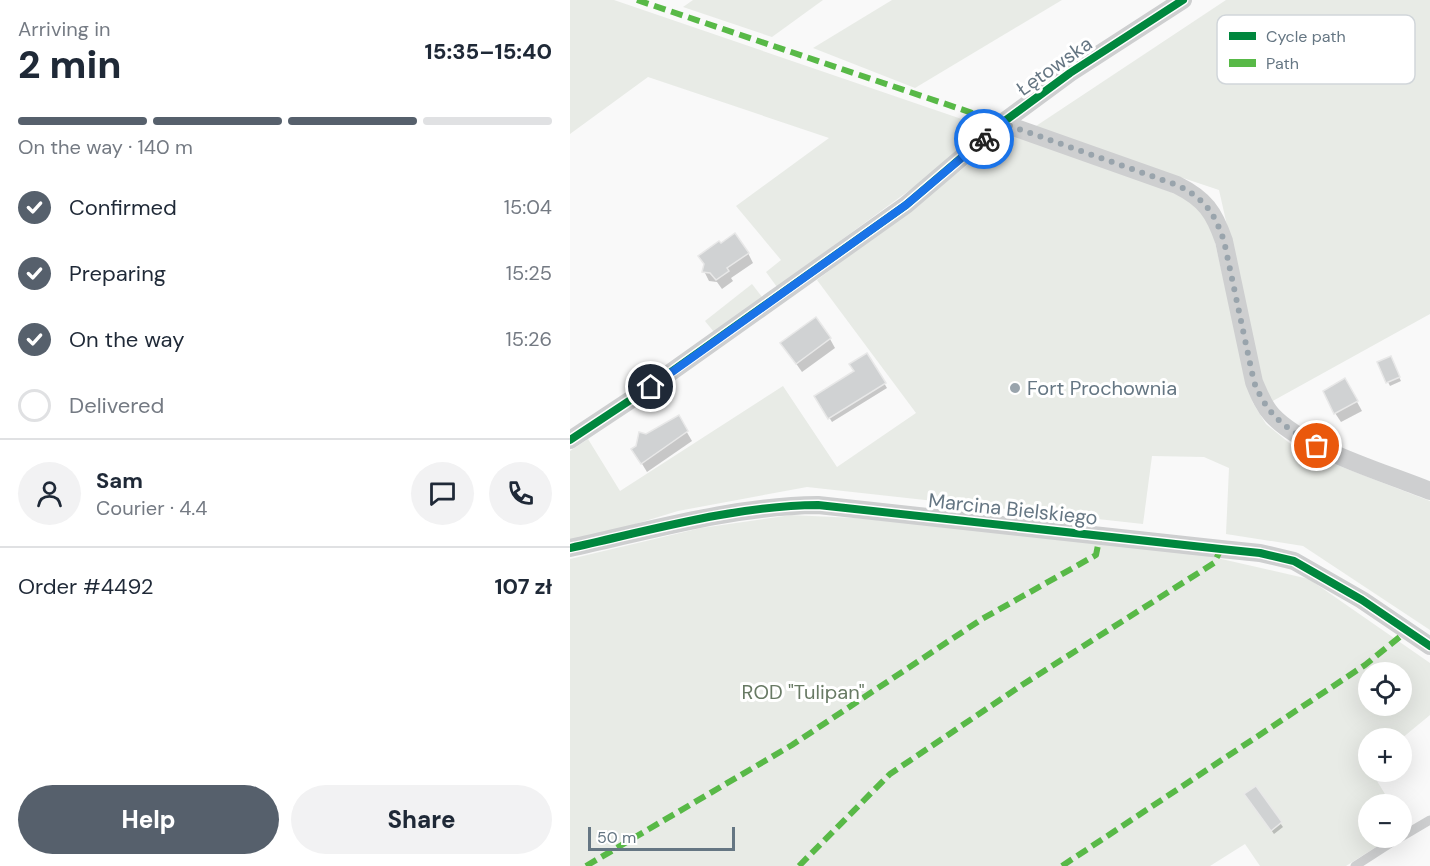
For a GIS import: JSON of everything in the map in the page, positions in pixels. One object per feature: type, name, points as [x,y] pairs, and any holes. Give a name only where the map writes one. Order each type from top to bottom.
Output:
[{"type":"street","name":"Łętowska","points":[[570,440],[651,387],[906,205],[1002,123],[1070,73],[1183,0]]},
{"type":"street","points":[[1002,123],[1177,185],[1195,194],[1208,206],[1218,223],[1224,241],[1254,382],[1261,400],[1272,415],[1285,427],[1317,446],[1430,491]]},
{"type":"street","name":"Marcina Bielskiego","points":[[570,548],[716,516],[785,505],[819,505],[1260,553],[1294,561],[1362,600],[1430,646]]},
{"type":"lane","points":[[1412,831],[1430,820]]},
{"type":"lane","points":[[1355,866],[1384,848]]},
{"type":"green space","points":[[570,0],[614,0],[985,127],[933,173],[777,287],[766,272],[781,260],[736,206],[829,138],[648,77],[570,134]]},
{"type":"green space","points":[[693,0],[823,0],[772,37],[683,7]]},
{"type":"green space","points":[[892,0],[1062,0],[915,88],[813,48]]},
{"type":"green space","points":[[1226,0],[1430,0],[1430,314],[1269,403],[1266,399],[1219,190],[1033,128]]},
{"type":"green space","points":[[1012,131],[1194,201],[1212,229],[1253,403],[1266,424],[1298,450],[1430,501],[1430,630],[1303,546],[1226,534],[1229,468],[1204,457],[1152,456],[1143,524],[807,487],[678,511],[570,542],[570,451],[588,439],[620,491],[783,386],[837,467],[916,413],[817,280]]},
{"type":"green space","points":[[752,284],[762,297],[714,332],[705,321]]},
{"type":"green space","name":"ROD \"Tulipan\"","points":[[791,515],[855,518],[1173,548],[1309,579],[1430,663],[1430,715],[1412,730],[1412,728],[1358,728],[1358,782],[1378,782],[1385,794],[1358,794],[1358,848],[1375,848],[1346,866],[1260,866],[1245,844],[1210,866],[570,866],[570,559],[701,528]]},
{"type":"building","points":[[735,233],[749,253],[727,268],[729,271],[716,280],[710,273],[702,272],[704,264],[698,256]]},
{"type":"building","points":[[816,317],[831,338],[796,364],[780,343]]},
{"type":"building","points":[[867,353],[886,383],[828,419],[814,396],[854,371],[849,364]]},
{"type":"building","points":[[1391,356],[1400,377],[1386,383],[1377,362]]},
{"type":"building","points":[[1345,378],[1358,401],[1334,414],[1323,391]]},
{"type":"building","points":[[679,415],[688,431],[641,464],[631,449],[636,446],[639,432],[646,434]]},
{"type":"building","points":[[1256,786],[1282,822],[1271,831],[1244,794]]},
{"type":"marked path","points":[[637,0],[1002,123]]},
{"type":"marked path","points":[[586,866],[792,745],[982,619],[1096,555],[1100,535]]},
{"type":"marked path","points":[[799,866],[890,774],[1022,685],[1214,563],[1221,549]]},
{"type":"marked path","points":[[1062,866],[1365,665],[1407,631]]},
{"type":"cycle path","points":[[570,440],[650,387],[906,205],[1002,123],[1070,73],[1183,0]]},
{"type":"cycle path","points":[[570,548],[724,514],[787,506],[818,505],[1260,553],[1294,561],[1362,600],[1430,646]]},
{"type":"way so far","points":[[984,139],[1002,123],[1177,185],[1195,194],[1208,206],[1218,223],[1224,241],[1254,382],[1261,400],[1285,427],[1317,446]]},
{"type":"place","name":"Fort Prochownia","points":[[1015,388]]},
{"type":"route","points":[[651,387],[906,205],[984,139]]}]
